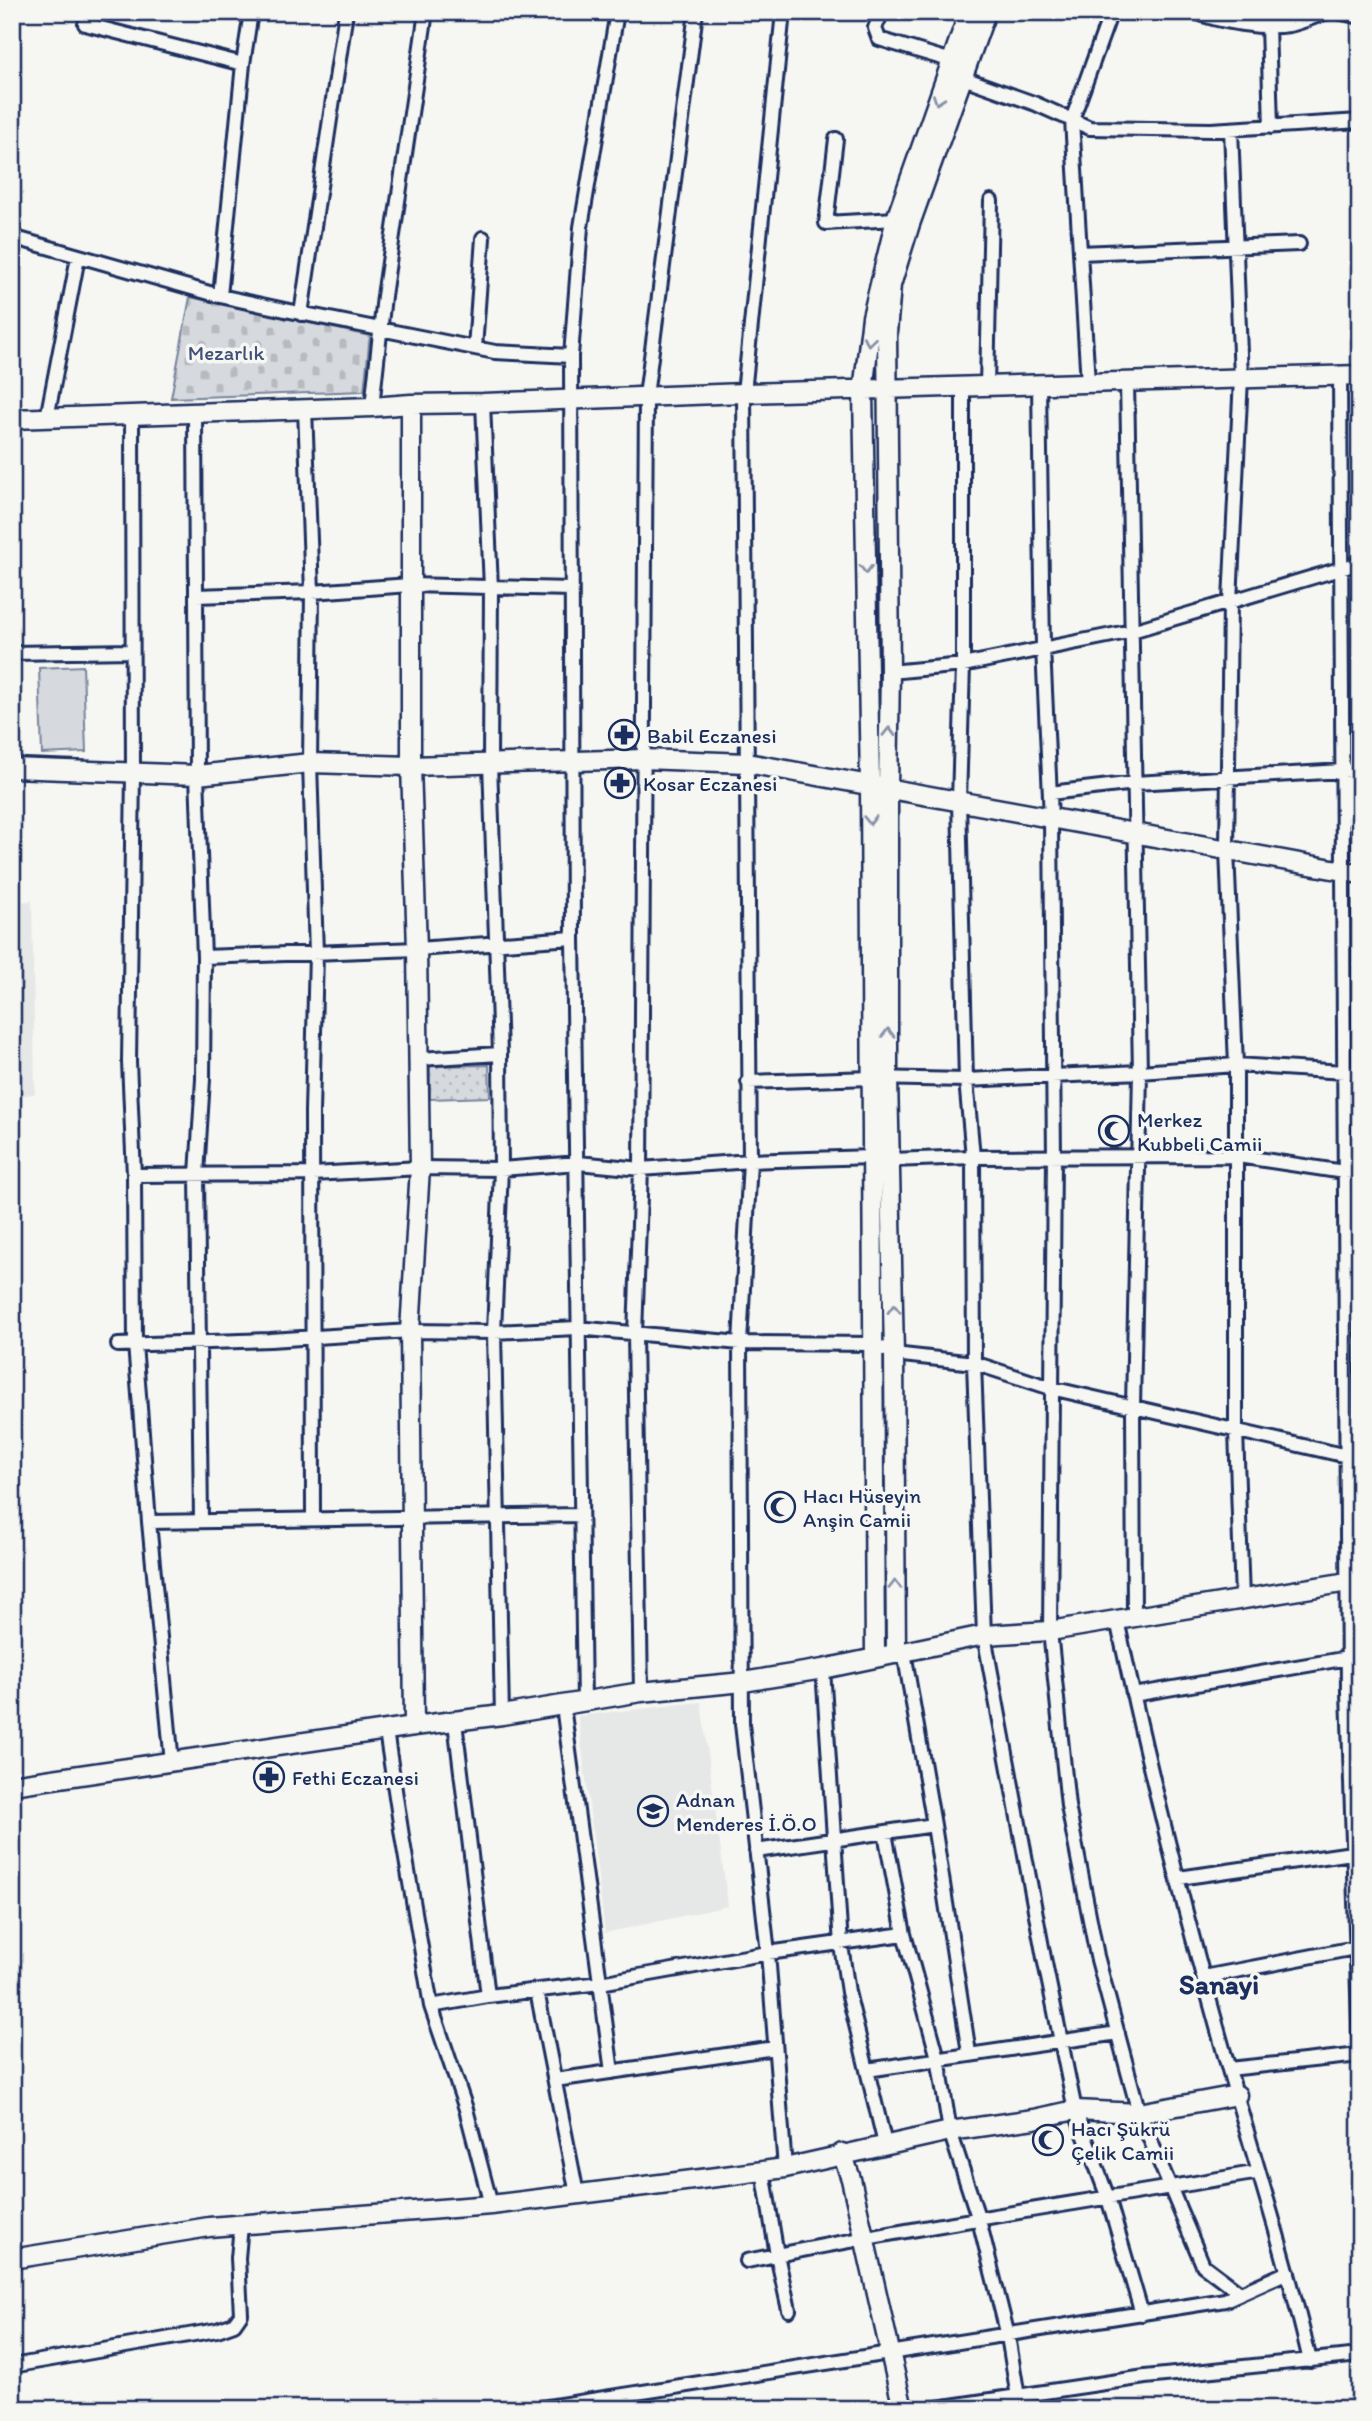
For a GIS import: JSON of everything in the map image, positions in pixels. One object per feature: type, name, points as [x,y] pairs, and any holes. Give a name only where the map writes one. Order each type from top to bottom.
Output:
[{"type":"street","points":[[220,296],[243,64],[251,12]]},
{"type":"street","points":[[300,314],[346,12]]},
{"type":"street","points":[[372,407],[410,110],[426,12]]},
{"type":"street","points":[[584,1703],[573,938],[571,356],[581,227],[617,12]]},
{"type":"street","points":[[641,1692],[635,1334],[641,1169],[646,396],[696,12]]},
{"type":"street","points":[[783,12],[744,393],[750,1161],[740,1343],[742,1724],[768,1953],[785,2168]]},
{"type":"street","points":[[881,12],[875,29],[879,39],[1090,128],[1231,129],[1360,121]]},
{"type":"street","points":[[875,1658],[872,1157],[880,1078],[888,788],[890,672],[887,333],[891,285],[969,12]]},
{"type":"street","points":[[969,2053],[934,1825],[900,1653],[891,1160],[880,1078],[870,785],[863,391],[872,317],[896,219],[954,70],[986,12]]},
{"type":"street","points":[[1088,383],[1072,120],[1111,12]]},
{"type":"street","points":[[1195,12],[1289,25],[1326,12]]},
{"type":"street","points":[[1338,12],[1360,17]]},
{"type":"street","points":[[85,24],[243,64]]},
{"type":"street","points":[[1268,24],[1271,127]]},
{"type":"street","points":[[1231,129],[1241,378],[1230,601],[1227,850],[1238,1156],[1236,1431],[1242,1599]]},
{"type":"street","points":[[836,139],[825,223],[896,219]]},
{"type":"street","points":[[986,387],[991,201]]},
{"type":"street","points":[[12,237],[220,296],[300,314],[495,352],[571,356]]},
{"type":"street","points":[[475,348],[483,238]]},
{"type":"street","points":[[1080,253],[1299,244]]},
{"type":"street","points":[[47,418],[78,257]]},
{"type":"street","points":[[12,419],[1360,374]]},
{"type":"street","points":[[1229,2069],[1360,2053],[1348,1658],[1354,1580],[1353,1458],[1343,1073],[1351,873],[1342,771],[1340,375]]},
{"type":"street","points":[[1127,382],[1140,1072],[1126,1618],[1133,1695],[1204,1977],[1288,2272],[1310,2361]]},
{"type":"street","points":[[1039,385],[1043,649],[1051,818],[1054,1158],[1050,1631],[1068,1805],[1097,1956],[1139,2113],[1203,2264],[1240,2293]]},
{"type":"street","points":[[963,387],[963,664],[959,801],[966,1080],[973,1157],[974,1363],[984,1635],[1075,2110],[1108,2198],[1142,2314]]},
{"type":"street","points":[[483,403],[491,588],[491,763],[500,1054],[501,1169],[494,1332],[502,1715]]},
{"type":"street","points":[[411,404],[411,766],[419,1059],[419,1168],[410,1331],[414,1726]]},
{"type":"street","points":[[305,409],[312,592],[310,763],[316,954],[313,1518]]},
{"type":"street","points":[[195,413],[197,775],[204,957],[204,1079],[197,1174],[201,1521]]},
{"type":"street","points":[[132,415],[133,772],[130,1062],[135,1344],[172,1763]]},
{"type":"street","points":[[890,672],[963,664],[1132,631],[1360,563]]},
{"type":"street","points":[[196,596],[410,585],[571,589]]},
{"type":"street","points":[[12,653],[132,651]]},
{"type":"street","points":[[12,768],[197,775],[310,763],[411,766],[643,760],[747,763],[1351,873]]},
{"type":"street","points":[[1050,793],[1228,776],[1360,770]]},
{"type":"street","points":[[204,957],[417,950],[573,938]]},
{"type":"street","points":[[419,1059],[500,1054]]},
{"type":"street","points":[[748,1082],[880,1078],[966,1080],[1236,1065],[1360,1073]]},
{"type":"street","points":[[134,1175],[313,1174],[419,1168],[501,1169],[578,1163],[641,1169],[750,1161],[872,1157],[891,1160],[1238,1156],[1344,1172],[1360,1171]]},
{"type":"street","points":[[118,1345],[410,1331],[494,1332],[578,1328],[740,1343],[874,1345],[894,1354],[974,1363],[1051,1388],[1353,1458]]},
{"type":"street","points":[[149,1521],[581,1515]]},
{"type":"street","points":[[12,1785],[584,1703],[641,1692],[743,1682],[823,1669],[984,1635],[1050,1631],[1354,1580]]},
{"type":"street","points":[[1133,1695],[1348,1658]]},
{"type":"street","points":[[823,1669],[841,1944],[848,1992],[885,2144]]},
{"type":"street","points":[[563,1706],[612,2072]]},
{"type":"street","points":[[455,1722],[488,1996]]},
{"type":"street","points":[[386,1731],[431,2007],[466,2109],[491,2205]]},
{"type":"street","points":[[756,1851],[934,1825]]},
{"type":"street","points":[[885,1833],[904,1934],[937,2058],[950,2131],[979,2220],[1008,2336],[1020,2409]]},
{"type":"street","points":[[1179,1878],[1352,1853]]},
{"type":"street","points":[[431,2007],[488,1996],[600,1983],[768,1953],[904,1934]]},
{"type":"street","points":[[1204,1977],[1357,1947]]},
{"type":"street","points":[[537,1991],[577,2194]]},
{"type":"street","points":[[867,2070],[1118,2033]]},
{"type":"street","points":[[555,2080],[775,2048]]},
{"type":"street","points":[[12,2259],[209,2227],[491,2205],[763,2171],[950,2131],[1075,2110],[1139,2113],[1237,2095]]},
{"type":"street","points":[[842,2153],[865,2237],[903,2409]]},
{"type":"street","points":[[763,2171],[789,2310]]},
{"type":"street","points":[[747,2261],[865,2237],[1259,2172]]},
{"type":"street","points":[[12,2366],[217,2330],[234,2324],[241,2314],[238,2258],[241,2225]]},
{"type":"street","points":[[535,2409],[1225,2300],[1288,2272]]},
{"type":"street","points":[[930,2409],[1145,2377],[1360,2355]]},
{"type":"shaded area","points":[[32,901],[35,1094],[12,1096],[12,902]]},
{"type":"shaded area","name":"Adnan Menderes İ.Ö.O","points":[[701,1702],[728,1906],[605,1933],[578,1716]]},
{"type":"green space","name":"Mezarlık","points":[[190,297],[370,336],[364,391],[171,398]]},
{"type":"green space","points":[[83,666],[86,752],[42,754],[39,668]]},
{"type":"green space","points":[[489,1065],[490,1097],[430,1099],[430,1066]]},
{"type":"place","name":"Babil Eczanesi","points":[[624,735]]},
{"type":"place","name":"Kosar Eczanesi","points":[[620,783]]},
{"type":"place","name":"Merkez Kubbeli Camii","points":[[1114,1131]]},
{"type":"place","name":"Hacı Hüseyin Anşin Camii","points":[[780,1507]]},
{"type":"place","name":"Fethi Eczanesi","points":[[269,1777]]},
{"type":"place","name":"Adnan Menderes İ.Ö.O","points":[[653,1811]]},
{"type":"place","name":"Hacı Şükrü Çelik Camii","points":[[1048,2140]]},
{"type":"district","name":"Sanayi","points":[[1219,1984]]}]
